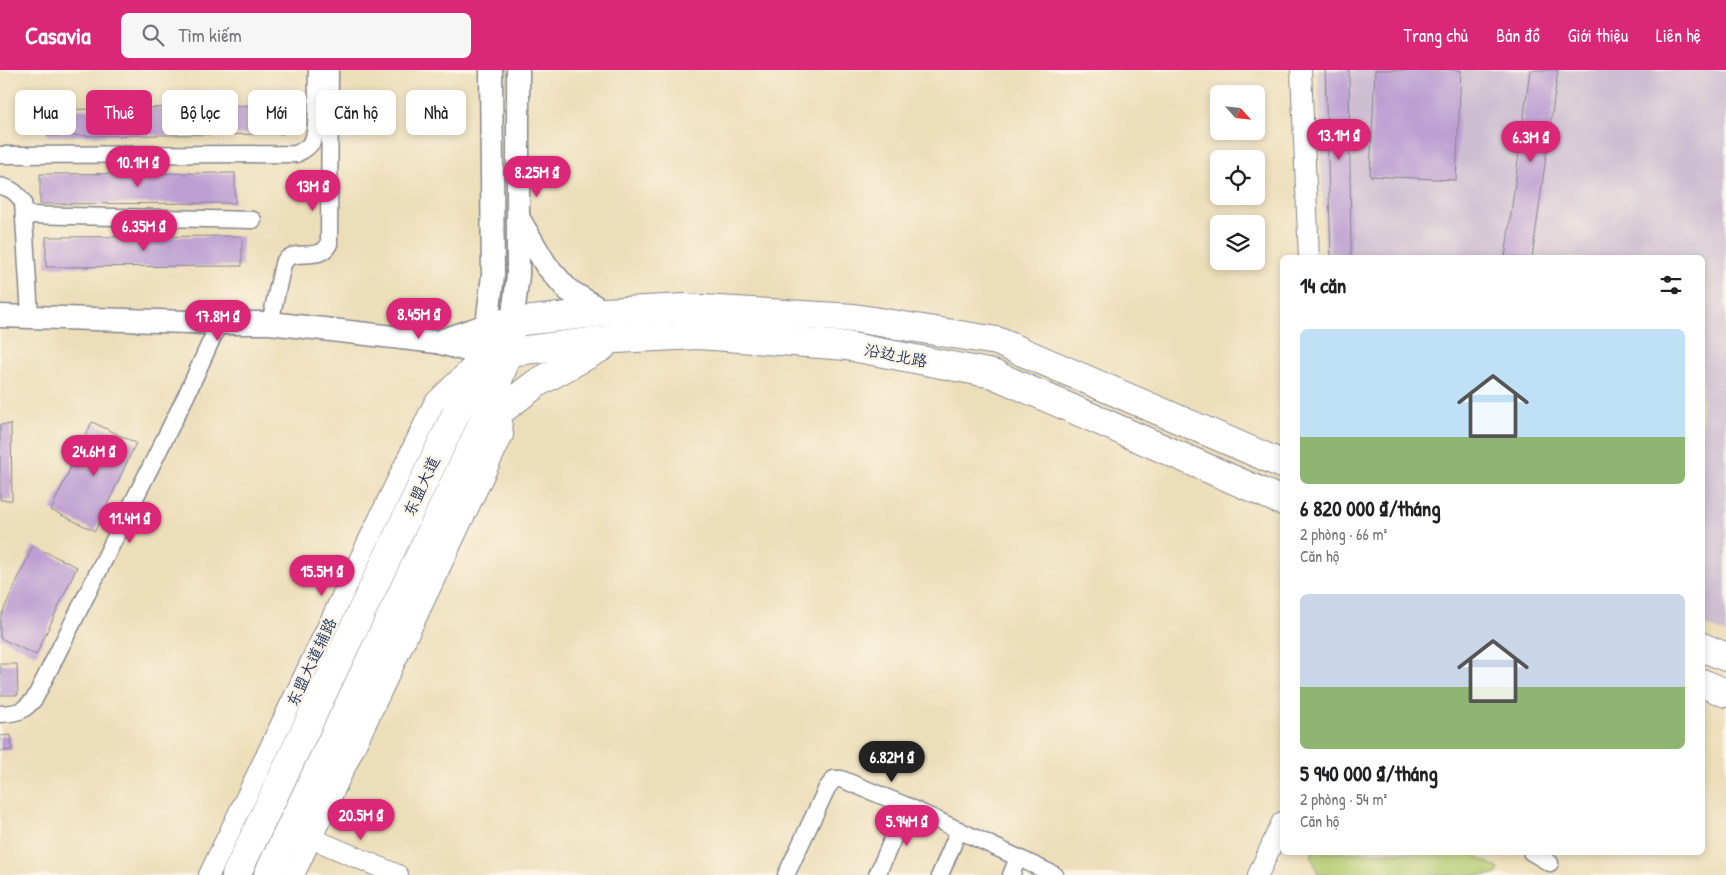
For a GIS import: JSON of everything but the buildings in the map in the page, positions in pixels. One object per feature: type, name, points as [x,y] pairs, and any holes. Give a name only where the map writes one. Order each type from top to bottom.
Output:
[{"type":"highway","name":"沿边北路","points":[[500,324],[604,312],[686,308],[854,318],[997,340],[1280,463]]},
{"type":"highway","name":"东盟大道","points":[[268,875],[492,418],[500,324]]},
{"type":"highway","name":"沿边北路","points":[[496,354],[615,339],[698,335],[847,346],[993,374],[1280,500]]},
{"type":"highway","points":[[492,418],[537,383],[615,339]]},
{"type":"highway","name":"东盟大道","points":[[236,875],[496,354]]},
{"type":"highway","points":[[1705,648],[1726,657]]},
{"type":"highway","points":[[1705,684],[1726,693]]},
{"type":"main road","name":"东盟大道","points":[[491,70],[493,275],[500,324]]},
{"type":"main road","name":"东盟大道","points":[[500,324],[518,275],[518,70]]},
{"type":"main road","points":[[518,217],[546,265],[568,290],[604,312]]},
{"type":"main road","points":[[0,316],[270,323],[437,342],[496,354]]},
{"type":"main road","points":[[437,342],[500,324]]},
{"type":"street","points":[[0,155],[296,154],[306,149],[313,140],[316,128],[316,70]]},
{"type":"street","points":[[270,323],[283,264],[286,259],[290,255],[320,254],[326,249],[328,244],[330,70]]},
{"type":"street","points":[[1301,70],[1309,255]]},
{"type":"street","points":[[0,186],[7,187],[18,194],[23,202],[30,316]]},
{"type":"street","points":[[25,216],[253,220]]},
{"type":"street","points":[[0,714],[16,713],[26,708],[35,698],[186,396],[219,323]]},
{"type":"street","name":"东盟大道辅路","points":[[209,875],[434,404],[496,354]]},
{"type":"street","points":[[294,875],[503,435],[492,418]]},
{"type":"street","points":[[786,875],[827,788],[834,779],[841,778],[908,806],[1056,875]]},
{"type":"street","points":[[877,875],[908,806]]},
{"type":"street","points":[[1258,875],[1280,826]]},
{"type":"street","points":[[940,875],[959,830]]},
{"type":"street","points":[[311,838],[398,875]]},
{"type":"street","points":[[1536,855],[1550,863]]},
{"type":"street","points":[[1011,875],[1018,858]]},
{"type":"shaded area","points":[[1318,70],[1726,70],[1726,634],[1705,625],[1705,255],[1325,255]]},
{"type":"green space","points":[[1311,855],[1474,855],[1499,869],[1496,875],[1321,875]]}]
